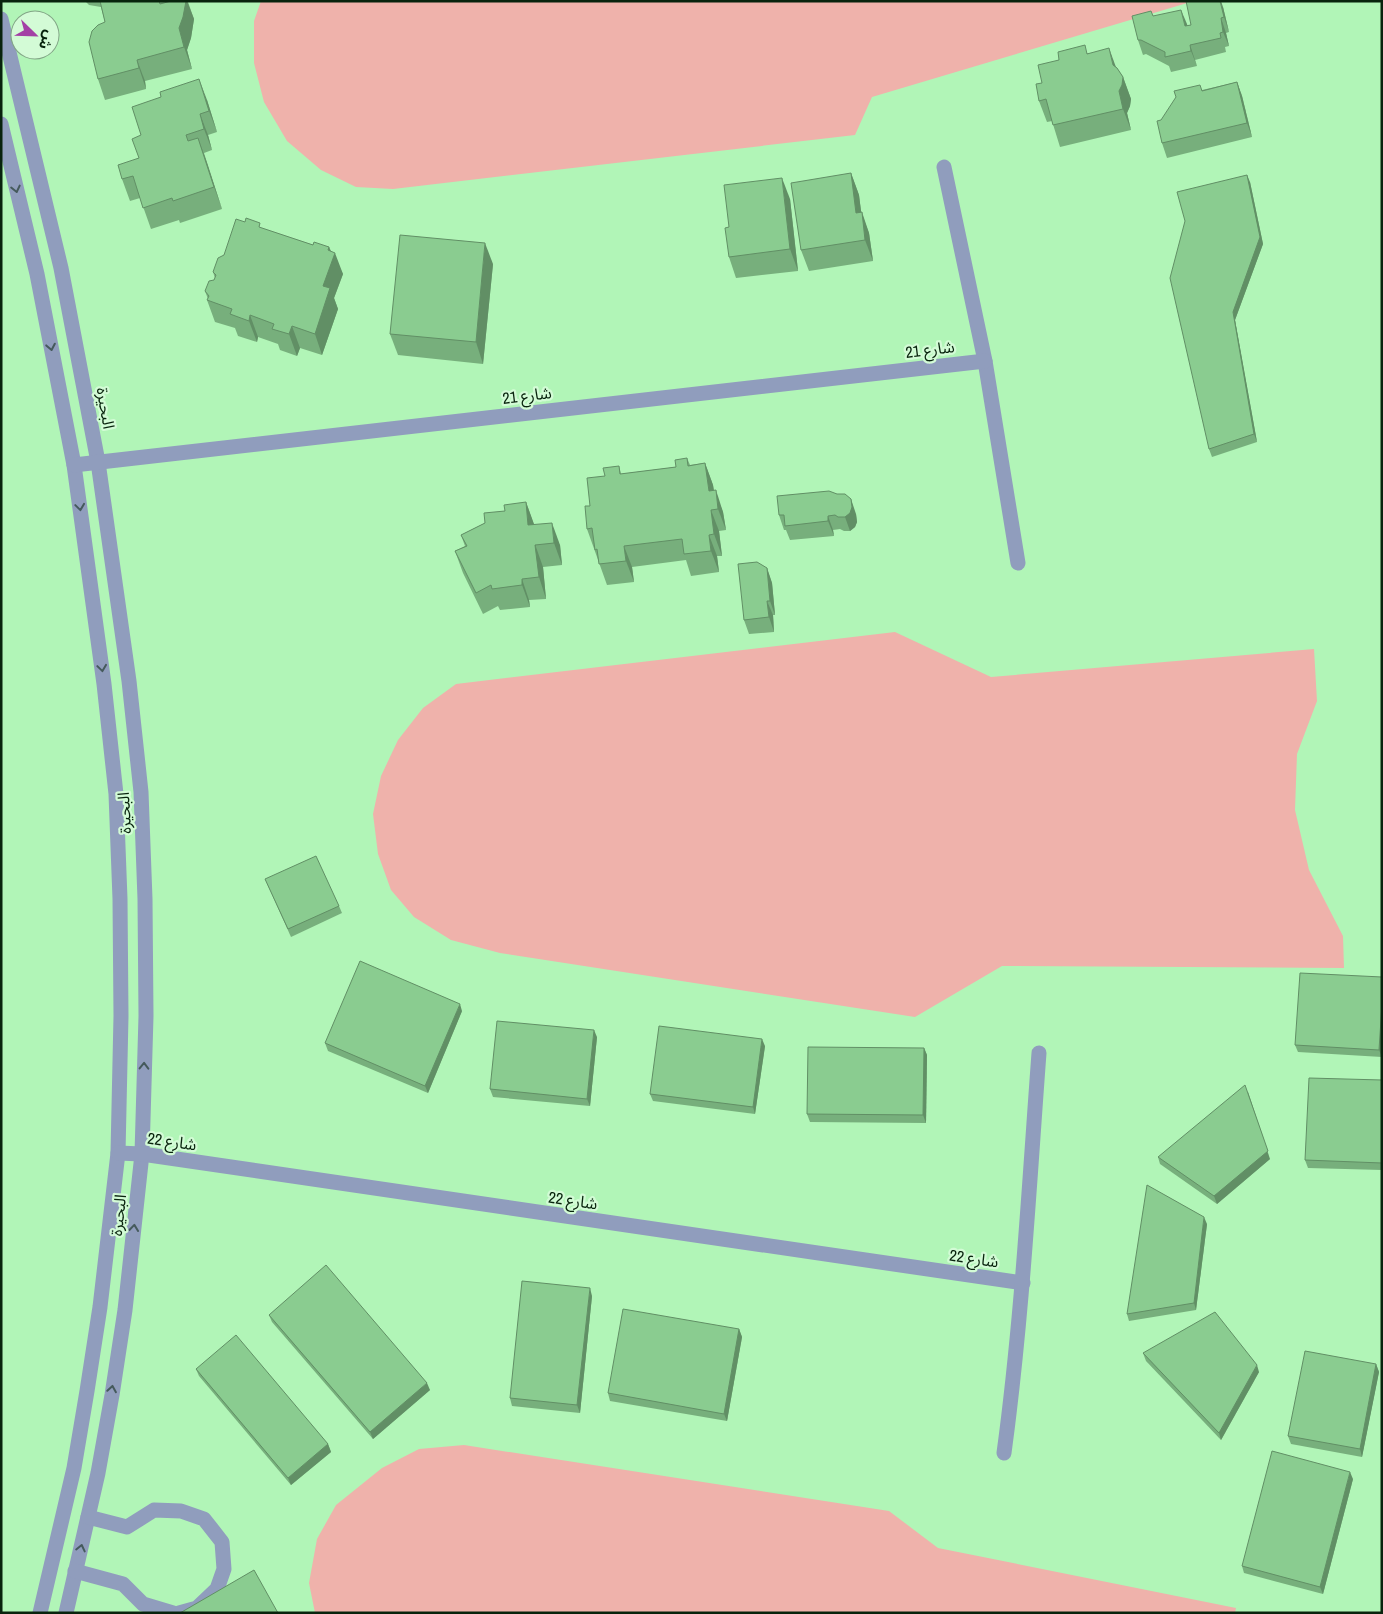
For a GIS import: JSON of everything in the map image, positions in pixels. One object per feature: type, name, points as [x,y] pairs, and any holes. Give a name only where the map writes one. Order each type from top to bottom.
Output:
[{"type":"street","name":"البحيرة","points":[[1,19],[61,268],[98,462],[129,681],[141,792],[145,899],[146,1016],[142,1154],[125,1310],[112,1395],[89,1513],[66,1613]]},
{"type":"street","name":"البحيرة","points":[[1,124],[37,274],[74,464],[104,684],[117,812],[120,899],[121,1016],[118,1153],[100,1307],[86,1400],[74,1468],[40,1613]]},
{"type":"street","points":[[10,163],[34,156]]},
{"type":"street","points":[[944,167],[985,361],[1018,563]]},
{"type":"street","name":"شارع 21","points":[[74,464],[985,361]]},
{"type":"street","points":[[117,812],[141,810]]},
{"type":"street","points":[[1004,1453],[1023,1283],[1039,1053]]},
{"type":"street","name":"شارع 22","points":[[118,1153],[142,1154],[1023,1283]]},
{"type":"street","points":[[66,1502],[127,1527],[154,1510],[181,1511],[204,1520],[222,1542],[224,1569],[217,1589],[196,1608],[179,1613]]},
{"type":"street","points":[[75,1572],[123,1584],[143,1604],[173,1613]]},
{"type":"shaded area","points":[[261,1],[1194,1],[872,97],[855,135],[393,189],[356,187],[321,170],[287,141],[264,102],[254,63],[254,21]]},
{"type":"shaded area","points":[[895,632],[991,677],[1314,649],[1317,701],[1297,754],[1295,810],[1309,870],[1343,936],[1344,968],[1002,966],[915,1017],[500,953],[451,940],[414,917],[391,890],[378,854],[373,814],[381,776],[398,740],[423,708],[456,684]]},
{"type":"shaded area","points":[[464,1445],[889,1511],[938,1548],[1236,1608],[1235,1613],[315,1613],[309,1583],[317,1539],[336,1505],[382,1468],[419,1449]]},
{"type":"building","points":[[100,1],[159,1],[160,4],[171,1],[186,1],[179,28],[184,47],[137,60],[139,68],[98,79],[89,42],[92,31],[98,25],[105,22]]},
{"type":"building","points":[[1186,1],[1220,1],[1224,17],[1221,18],[1223,32],[1220,33],[1221,38],[1190,45],[1191,51],[1165,57],[1165,52],[1138,40],[1132,16],[1151,11],[1153,16],[1181,10],[1185,26],[1191,25]]},
{"type":"building","points":[[1085,45],[1087,54],[1109,48],[1113,65],[1123,77],[1119,91],[1123,109],[1053,125],[1046,99],[1039,101],[1036,84],[1042,83],[1038,65],[1059,60],[1058,52]]},
{"type":"building","points":[[199,79],[209,111],[200,114],[204,129],[186,135],[188,141],[198,138],[214,187],[173,201],[172,198],[143,208],[133,176],[122,179],[118,165],[139,158],[132,139],[141,135],[132,107],[161,97],[160,92]]},
{"type":"building","points":[[1237,82],[1247,123],[1162,143],[1157,121],[1161,120],[1176,97],[1174,91],[1200,85],[1202,91]]},
{"type":"building","points":[[851,173],[856,213],[862,212],[865,240],[801,250],[791,183]]},
{"type":"building","points":[[1247,175],[1260,237],[1233,312],[1254,434],[1209,449],[1170,278],[1185,221],[1177,192]]},
{"type":"building","points":[[782,178],[790,249],[729,257],[725,228],[729,227],[724,185]]},
{"type":"building","points":[[246,218],[260,223],[259,227],[313,245],[314,242],[329,247],[328,250],[335,253],[323,286],[330,288],[315,334],[292,326],[289,334],[272,329],[274,324],[250,315],[249,321],[230,314],[232,309],[207,300],[209,296],[205,291],[209,281],[214,280],[216,275],[213,272],[218,258],[224,255],[236,219],[245,222]]},
{"type":"building","points":[[400,235],[485,243],[476,342],[390,334]]},
{"type":"building","points":[[687,458],[688,466],[705,463],[709,491],[716,490],[718,509],[711,510],[714,534],[709,535],[711,551],[684,554],[682,539],[624,546],[626,561],[599,564],[592,528],[587,529],[585,506],[590,506],[587,478],[605,476],[603,468],[619,466],[620,474],[676,467],[675,460]]},
{"type":"building","points":[[829,491],[845,494],[851,499],[852,507],[850,513],[845,517],[828,516],[828,521],[785,526],[784,515],[779,515],[777,496]]},
{"type":"building","points":[[526,502],[528,525],[552,523],[554,543],[535,545],[539,577],[522,579],[522,585],[492,589],[491,585],[476,593],[455,551],[467,546],[461,535],[485,523],[484,513],[505,511],[504,505]]},
{"type":"building","points":[[757,562],[767,568],[770,601],[767,601],[769,617],[744,620],[738,564]]},
{"type":"building","points":[[316,856],[339,906],[288,929],[265,879]]},
{"type":"building","points":[[360,961],[460,1004],[425,1086],[325,1043]]},
{"type":"building","points":[[1300,973],[1382,977],[1379,1050],[1295,1045]]},
{"type":"building","points":[[497,1021],[594,1030],[587,1099],[490,1089]]},
{"type":"building","points":[[659,1026],[762,1039],[753,1107],[650,1094]]},
{"type":"building","points":[[808,1047],[924,1048],[923,1115],[807,1114]]},
{"type":"building","points":[[1309,1078],[1382,1080],[1382,1163],[1305,1160]]},
{"type":"building","points":[[1245,1085],[1268,1151],[1214,1196],[1158,1157]]},
{"type":"building","points":[[1147,1185],[1204,1217],[1194,1303],[1127,1314]]},
{"type":"building","points":[[326,1265],[427,1383],[370,1432],[269,1315]]},
{"type":"building","points":[[522,1281],[590,1288],[577,1405],[510,1398]]},
{"type":"building","points":[[623,1309],[739,1329],[724,1414],[608,1393]]},
{"type":"building","points":[[1215,1312],[1257,1365],[1219,1433],[1143,1353]]},
{"type":"building","points":[[236,1335],[328,1444],[288,1478],[196,1369]]},
{"type":"building","points":[[1305,1351],[1376,1364],[1360,1449],[1288,1436]]},
{"type":"building","points":[[1272,1451],[1350,1472],[1320,1587],[1242,1566]]},
{"type":"building","points":[[254,1570],[278,1613],[180,1613]]}]
